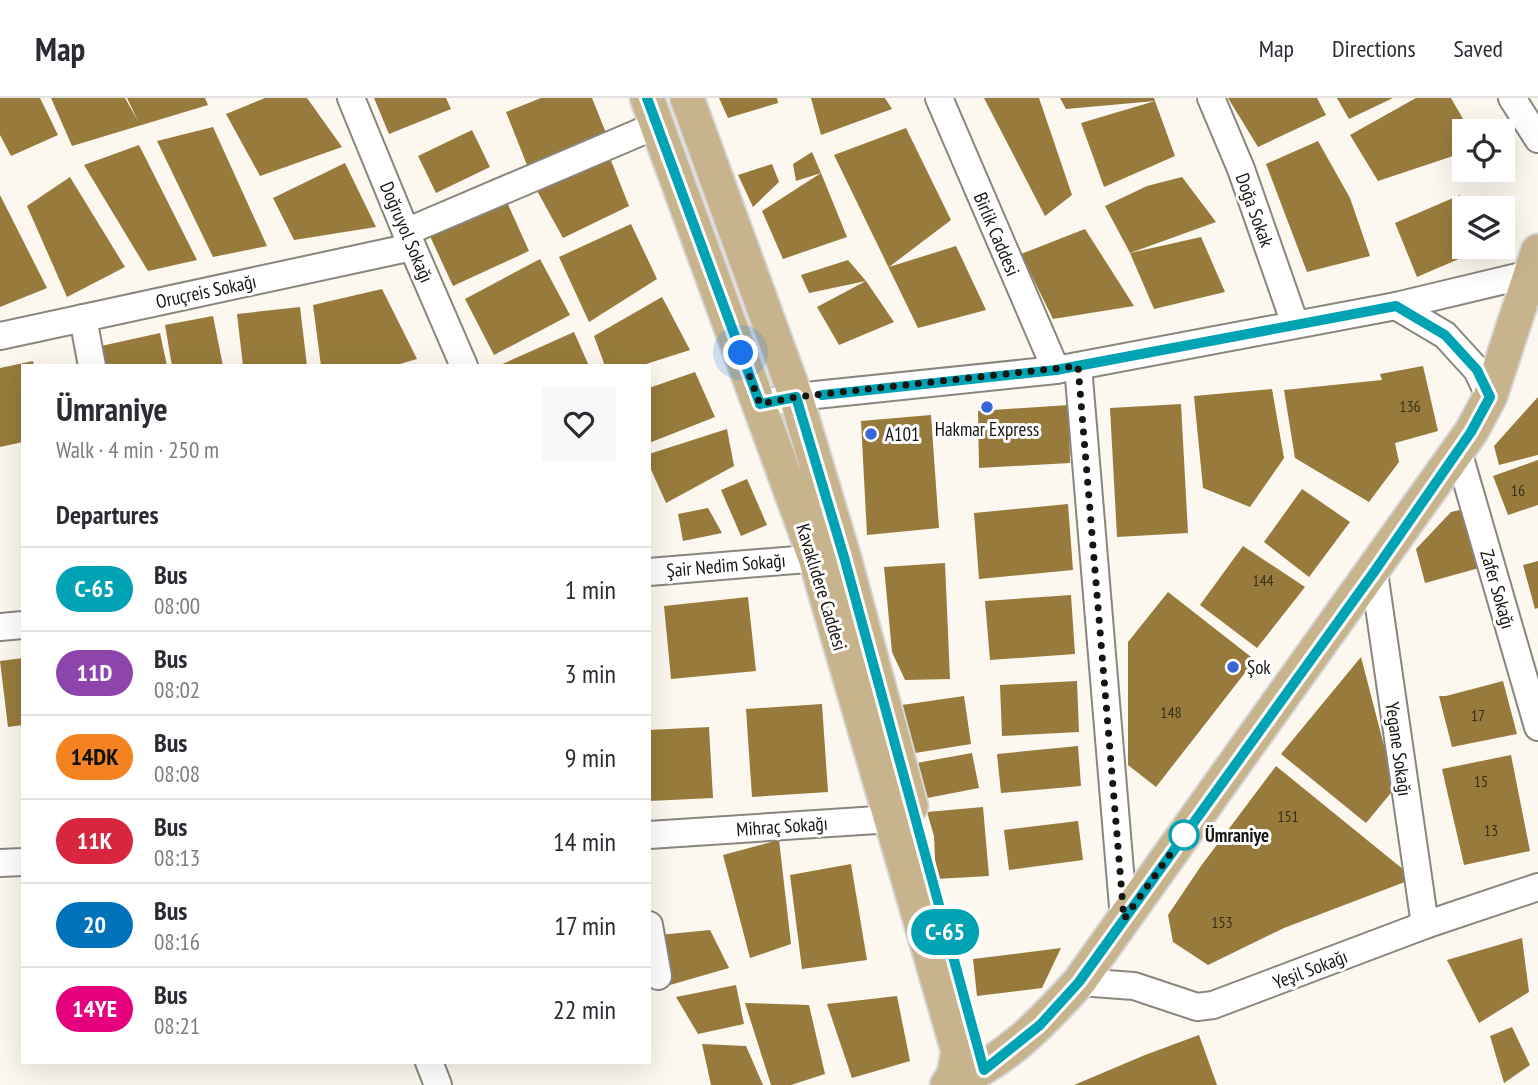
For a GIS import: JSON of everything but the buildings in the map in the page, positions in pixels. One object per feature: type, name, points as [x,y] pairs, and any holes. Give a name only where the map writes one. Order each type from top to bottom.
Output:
[{"type":"main road","name":"Kavaklıdere Caddesi","points":[[687,98],[796,397],[829,557],[902,816],[986,1078]]},
{"type":"main road","name":"Kavaklıdere Caddesi","points":[[652,112],[760,404],[829,557]]},
{"type":"main road","points":[[949,1085],[986,1078],[1079,982],[1374,572],[1471,432],[1490,397],[1534,263]]},
{"type":"main road","name":"Kavaklıdere Caddesi","points":[[902,816],[958,1051],[949,1085]]},
{"type":"street","name":"Doğruyol Sokağı","points":[[351,98],[463,364]]},
{"type":"street","name":"Birlik Caddesi","points":[[939,98],[1067,368],[1124,919]]},
{"type":"street","name":"Doğa Sokak","points":[[1211,98],[1241,169],[1295,324]]},
{"type":"street","points":[[1512,98],[1538,139]]},
{"type":"street","name":"Oruçreis Sokağı","points":[[0,336],[409,239],[652,112]]},
{"type":"street","points":[[760,404],[796,397],[1067,368],[1396,306],[1534,263]]},
{"type":"street","points":[[1396,306],[1445,335],[1477,370],[1490,397]]},
{"type":"street","points":[[83,318],[92,364]]},
{"type":"street","name":"Zafer Sokağı","points":[[1458,451],[1538,727]]},
{"type":"street","name":"Şair Nedim Sokağı","points":[[651,572],[829,557]]},
{"type":"street","name":"Yegane Sokağı","points":[[1374,572],[1425,925]]},
{"type":"street","points":[[0,627],[21,625]]},
{"type":"street","name":"Mihraç Sokağı","points":[[651,835],[902,816]]},
{"type":"street","points":[[0,863],[21,862]]},
{"type":"street","name":"Yeşil Sokağı","points":[[1079,982],[1134,986],[1197,1007],[1213,1005],[1425,925],[1538,887]]},
{"type":"street","points":[[651,936],[658,976]]},
{"type":"street","points":[[430,1064],[439,1085]]},
{"type":"bus line","name":"C-65","points":[[647,98],[760,404],[796,397],[844,557],[984,1070],[1040,1025],[1079,982],[1374,572],[1471,432],[1490,397],[1477,370],[1445,335],[1396,306],[1056,370],[822,395]]},
{"type":"place","name":"Hakmar Express","points":[[987,407]]},
{"type":"place","name":"A101","points":[[871,434]]},
{"type":"place","name":"Şok","points":[[1233,667]]},
{"type":"place","name":"Ümraniye","points":[[1184,835]]},
{"type":"route","points":[[741,353],[760,404],[796,397],[1078,366],[1124,919],[1186,832],[1184,835]]}]
